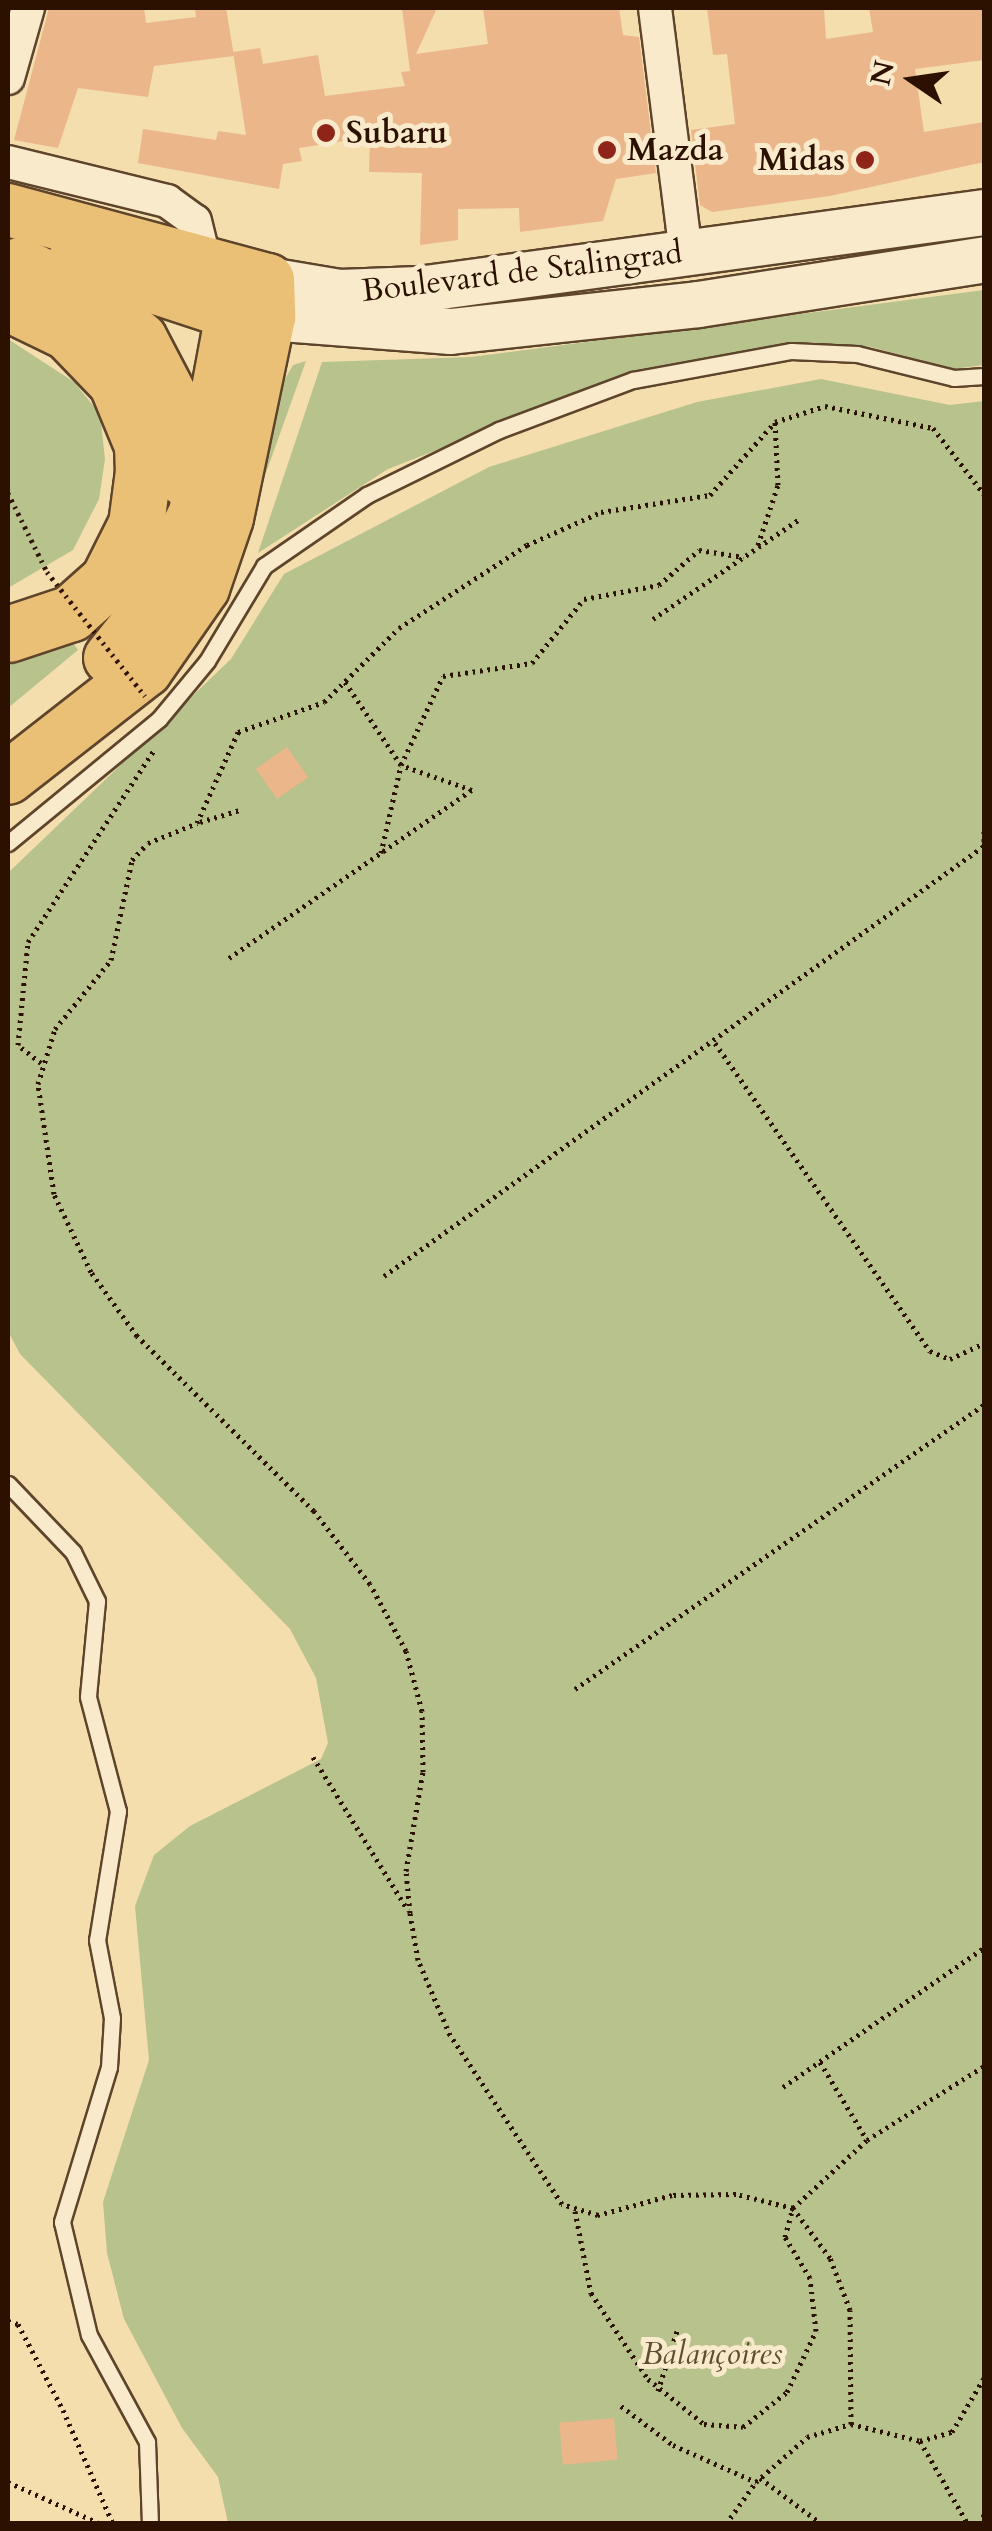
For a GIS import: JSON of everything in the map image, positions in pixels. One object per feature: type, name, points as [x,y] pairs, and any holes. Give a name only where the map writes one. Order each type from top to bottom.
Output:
[{"type":"highway","points":[[8,634],[71,614],[108,580],[136,524],[144,471],[116,382],[68,332],[19,265]]},
{"type":"main road","name":"Boulevard de Stalingrad","points":[[8,210],[244,289],[383,292],[984,212]]},
{"type":"main road","name":"Boulevard de Stalingrad","points":[[19,265],[244,289],[463,330],[984,259]]},
{"type":"main road","points":[[19,265],[120,318],[159,364],[186,458],[180,536]]},
{"type":"main road","points":[[8,737],[69,696],[127,638],[196,513],[244,289]]},
{"type":"main road","points":[[8,778],[146,670],[203,588],[227,518],[244,289]]},
{"type":"street","points":[[8,78],[28,8]]},
{"type":"street","points":[[656,8],[686,253]]},
{"type":"street","points":[[8,162],[167,201],[195,220],[244,289]]},
{"type":"lane","points":[[8,843],[160,719],[207,661],[264,566],[367,496],[498,430],[634,380],[756,356],[844,353],[954,378],[984,376]]},
{"type":"lane","points":[[8,1484],[73,1552],[98,1601],[88,1697],[118,1811],[97,1940],[112,2018],[109,2067],[62,2222],[89,2335],[148,2442],[150,2524]]},
{"type":"path","points":[[197,823],[238,732],[267,716],[311,710],[400,628],[564,524],[710,495],[775,422],[825,406],[933,428],[984,494]]},
{"type":"path","points":[[757,548],[778,485],[775,422]]},
{"type":"path","points":[[8,494],[47,572],[102,632],[160,719],[154,760],[46,905],[28,942],[18,1046],[41,1063]]},
{"type":"path","points":[[653,619],[801,518]]},
{"type":"path","points":[[381,853],[401,764],[451,670],[532,663],[584,599],[660,585],[698,550],[743,557]]},
{"type":"path","points":[[228,958],[472,790],[401,764],[344,682]]},
{"type":"path","points":[[240,810],[148,843],[132,860],[111,960],[54,1029],[41,1063],[45,1158],[91,1272],[138,1336],[325,1524],[370,1584],[406,1651],[422,1710],[423,1772],[406,1872],[410,1913],[418,1960],[450,2035],[551,2191],[575,2210],[598,2215],[672,2196],[736,2194],[794,2208],[830,2258],[850,2310],[851,2424]]},
{"type":"path","points":[[384,1276],[715,1043],[741,1015],[984,844],[984,831]]},
{"type":"path","points":[[715,1043],[930,1351],[945,1359],[984,1343]]},
{"type":"path","points":[[575,1689],[984,1405]]},
{"type":"path","points":[[312,1757],[410,1913]]},
{"type":"path","points":[[784,2087],[984,1948]]},
{"type":"path","points":[[820,2062],[867,2140]]},
{"type":"path","points":[[575,2210],[591,2293],[658,2391],[704,2424],[730,2429],[756,2421],[787,2392],[816,2331],[810,2278],[785,2237],[794,2208],[867,2140],[984,2066]]},
{"type":"path","points":[[8,2321],[27,2341],[113,2524]]},
{"type":"path","points":[[658,2391],[678,2328]]},
{"type":"path","points":[[726,2524],[758,2480],[807,2437],[851,2424],[920,2441],[952,2432],[984,2378]]},
{"type":"path","points":[[621,2406],[673,2445],[758,2480],[822,2524]]},
{"type":"path","points":[[920,2441],[968,2524]]},
{"type":"path","points":[[8,2482],[101,2524]]},
{"type":"path","points":[[982,2524],[984,2514]]},
{"type":"green space","points":[[984,290],[984,365],[953,369],[871,347],[804,342],[647,368],[388,469],[258,553],[322,362],[471,357]]},
{"type":"green space","points":[[8,339],[74,382],[100,414],[105,459],[99,499],[73,550],[8,588]]},
{"type":"green space","points":[[306,361],[262,484],[272,402],[293,365]]},
{"type":"green space","name":"Balançoires","points":[[821,379],[950,405],[984,401],[984,2523],[228,2523],[218,2477],[182,2428],[124,2319],[107,2253],[103,2202],[149,2060],[135,1906],[154,1855],[190,1826],[321,1759],[328,1743],[316,1678],[290,1629],[20,1354],[8,1331],[8,873],[231,659],[284,574],[489,467],[697,402]]},
{"type":"green space","points":[[71,640],[78,650],[8,708],[8,657]]},
{"type":"building","points":[[49,8],[144,8],[146,23],[196,17],[195,8],[226,8],[234,56],[154,66],[148,97],[78,88],[58,148],[14,140]]},
{"type":"building","points":[[402,8],[437,8],[416,54],[488,44],[483,8],[619,8],[623,35],[639,37],[656,173],[616,179],[603,221],[520,232],[519,208],[458,209],[458,240],[420,245],[422,173],[369,172],[370,137],[299,148],[302,161],[283,164],[279,189],[138,163],[143,129],[216,140],[218,131],[246,135],[233,52],[260,48],[263,64],[318,55],[325,96],[405,86],[401,72],[410,71]]},
{"type":"building","points":[[707,8],[824,8],[826,39],[873,32],[869,8],[984,8],[984,60],[915,69],[924,132],[984,122],[984,162],[830,196],[712,212],[700,205],[691,130],[735,124],[727,54],[713,55]]},
{"type":"building","points":[[287,747],[308,777],[277,799],[256,769]]},
{"type":"building","points":[[614,2418],[618,2460],[563,2465],[559,2423]]},
{"type":"place","name":"Subaru","points":[[326,133]]},
{"type":"place","name":"Mazda","points":[[607,150]]},
{"type":"place","name":"Midas","points":[[865,160]]}]
